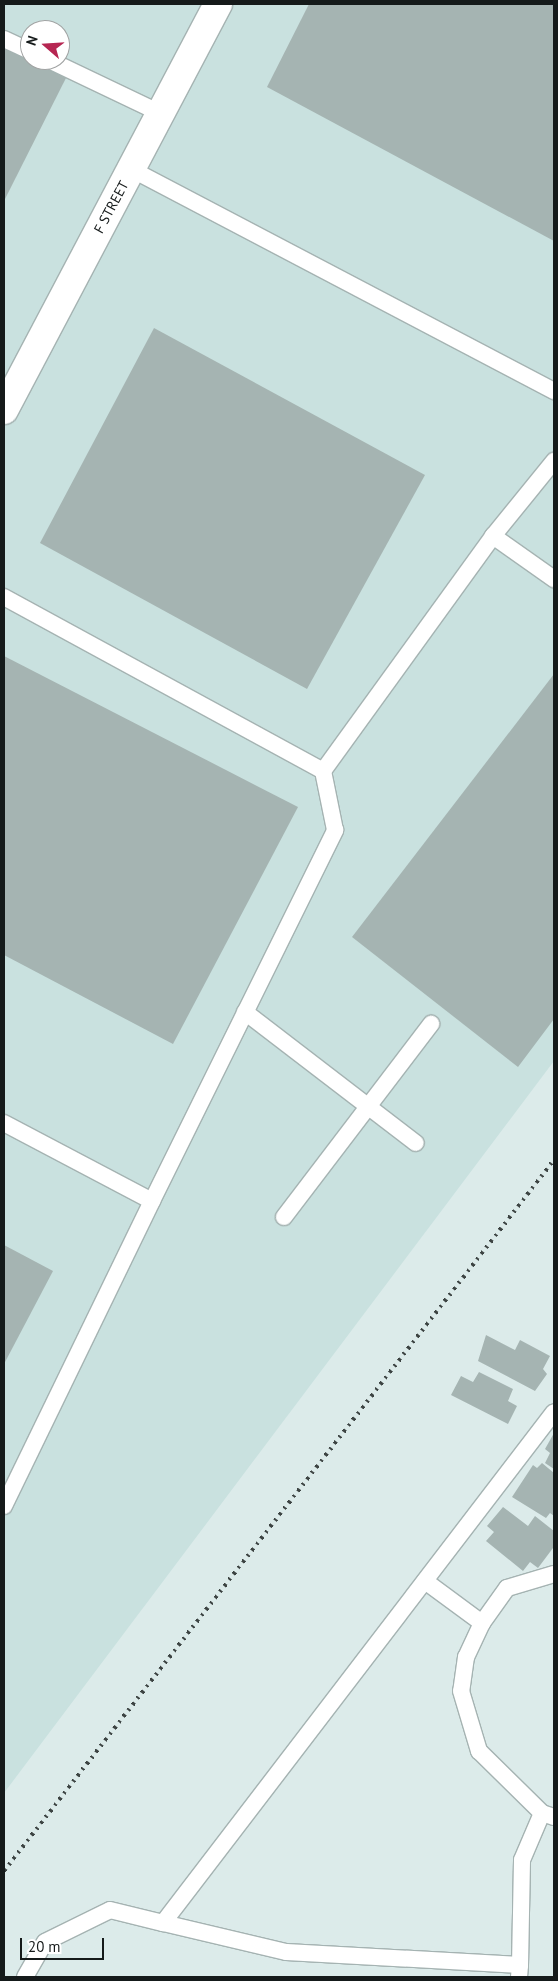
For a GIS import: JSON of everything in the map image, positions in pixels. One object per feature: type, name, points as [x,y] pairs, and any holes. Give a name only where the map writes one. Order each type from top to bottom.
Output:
[{"type":"street","name":"F STREET","points":[[4,410],[218,4]]},
{"type":"lane","points":[[4,39],[20,46]]},
{"type":"lane","points":[[70,70],[160,113]]},
{"type":"lane","points":[[131,169],[554,391]]},
{"type":"lane","points":[[4,1506],[335,830],[324,771],[493,536],[554,461]]},
{"type":"lane","points":[[493,536],[554,579]]},
{"type":"lane","points":[[4,597],[324,771]]},
{"type":"lane","points":[[245,1012],[416,1143]]},
{"type":"lane","points":[[284,1217],[432,1024]]},
{"type":"lane","points":[[4,1123],[152,1201]]},
{"type":"lane","points":[[163,1923],[554,1412]]},
{"type":"lane","points":[[25,1977],[45,1942],[110,1910],[286,1952],[520,1971],[522,1860],[548,1815],[479,1751],[461,1691],[466,1657],[482,1623],[506,1588],[554,1574]]},
{"type":"lane","points":[[425,1581],[482,1623]]},
{"type":"shaded area","points":[[4,4],[554,4],[554,1061],[4,1793]]},
{"type":"building","points":[[309,4],[554,4],[554,241],[267,87]]},
{"type":"building","points":[[4,45],[20,53],[20,70],[55,70],[67,76],[4,201]]},
{"type":"building","points":[[154,328],[425,475],[307,689],[40,543]]},
{"type":"building","points":[[4,656],[298,807],[173,1044],[4,955]]},
{"type":"building","points":[[554,674],[554,1019],[518,1067],[352,937]]},
{"type":"building","points":[[4,1245],[53,1271],[4,1364]]},
{"type":"building","points":[[486,1335],[515,1350],[520,1340],[550,1356],[543,1369],[547,1374],[535,1391],[478,1361]]},
{"type":"building","points":[[479,1372],[513,1389],[508,1401],[517,1406],[508,1424],[451,1395],[461,1376],[473,1382]]},
{"type":"building","points":[[554,1433],[554,1469],[545,1463],[550,1453],[545,1449]]},
{"type":"building","points":[[542,1463],[554,1473],[554,1516],[550,1513],[546,1518],[512,1497],[533,1465],[537,1468]]},
{"type":"building","points":[[503,1507],[528,1526],[535,1516],[554,1531],[553,1548],[538,1568],[530,1562],[523,1571],[486,1541],[494,1532],[487,1526]]},
{"type":"railway","points":[[4,1871],[554,1160]]}]
